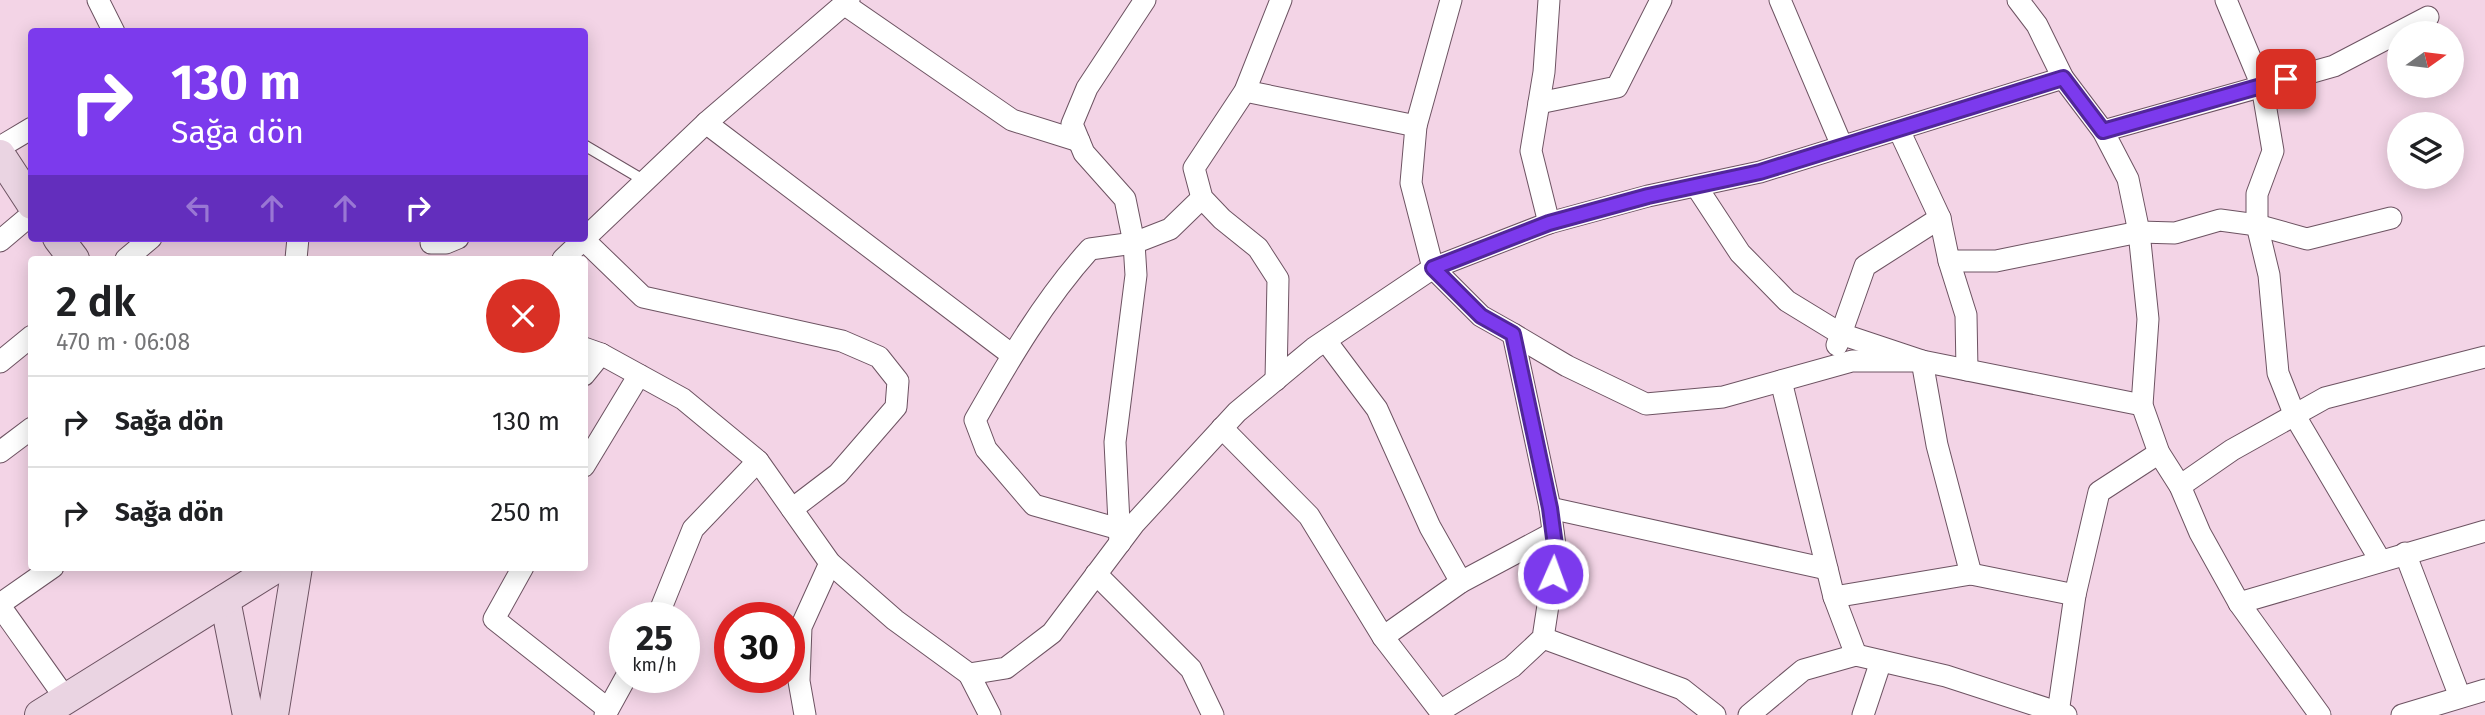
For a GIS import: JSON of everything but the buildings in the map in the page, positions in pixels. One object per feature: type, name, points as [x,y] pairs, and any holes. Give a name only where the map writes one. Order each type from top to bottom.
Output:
[{"type":"street","points":[[98,0],[112,28]]},
{"type":"street","points":[[1119,536],[1115,442],[1136,275],[1134,243],[1125,200],[1084,153],[1072,124],[1087,89],[1145,0]]},
{"type":"street","points":[[1276,380],[1278,279],[1258,248],[1222,219],[1202,198],[1194,167],[1245,91],[1281,0]]},
{"type":"street","points":[[1451,0],[1416,126],[1411,183],[1433,268],[1481,316],[1567,366],[1646,404],[1724,397],[1852,361],[1922,361]]},
{"type":"street","points":[[1549,0],[1544,72],[1531,151],[1549,223]]},
{"type":"street","points":[[1539,103],[1618,87],[1661,0]]},
{"type":"street","points":[[1780,0],[1842,146]]},
{"type":"street","points":[[2018,0],[2037,25],[2063,78],[2103,131],[2128,179],[2139,232],[2148,319],[2142,405],[2159,453],[2180,486],[2200,533],[2239,603],[2320,715]]},
{"type":"street","points":[[2226,0],[2262,86],[2273,151],[2257,194],[2257,225],[2269,275],[2278,373],[2295,416],[2380,560]]},
{"type":"street","points":[[588,235],[706,122],[847,2],[1012,120],[1079,141]]},
{"type":"street","points":[[2103,131],[2334,66],[2428,17]]},
{"type":"street","points":[[969,674],[1006,668],[1052,633],[1096,574],[1119,536],[1134,524],[1237,412],[1314,348],[1433,268],[1549,223],[1648,196],[1760,172],[2063,78]]},
{"type":"street","points":[[1245,91],[1416,126]]},
{"type":"street","points":[[706,122],[1012,355]]},
{"type":"street","points":[[0,147],[28,130]]},
{"type":"street","points":[[1899,130],[1940,218],[1949,261],[1966,315],[1967,370]]},
{"type":"street","points":[[0,155],[28,198]]},
{"type":"street","points":[[1696,186],[1740,253],[1777,292],[1787,301],[1842,334],[1922,361],[2142,405]]},
{"type":"street","points":[[1119,536],[1034,505],[986,449],[975,420],[1012,355],[1064,278],[1090,249],[1134,243],[1170,229],[1202,198]]},
{"type":"street","points":[[0,241],[28,217]]},
{"type":"street","points":[[1829,368],[1865,266],[1940,218]]},
{"type":"street","points":[[1949,261],[1996,261],[2139,232],[2175,233],[2220,220],[2257,225],[2307,239],[2391,218]]},
{"type":"street","points":[[61,242],[72,256]]},
{"type":"street","points":[[130,256],[146,242]]},
{"type":"street","points":[[431,247],[448,242]]},
{"type":"street","points":[[566,256],[581,242]]},
{"type":"street","points":[[585,242],[643,297],[842,341],[879,357],[898,381],[896,407],[838,474],[792,509]]},
{"type":"street","points":[[1222,428],[1309,516],[1383,636],[1442,713],[1512,667],[1544,638],[1556,553],[1550,508],[1513,334]]},
{"type":"street","points":[[0,362],[28,339]]},
{"type":"street","points":[[1326,341],[1377,409],[1430,527],[1461,582]]},
{"type":"street","points":[[593,351],[682,399],[758,461],[830,563],[895,620],[969,674],[990,715]]},
{"type":"street","points":[[2180,486],[2232,450],[2325,398],[2485,357]]},
{"type":"street","points":[[1922,361],[1937,445],[1971,574]]},
{"type":"street","points":[[588,459],[639,375]]},
{"type":"street","points":[[1782,381],[1833,597],[1856,655]]},
{"type":"street","points":[[0,452],[28,431]]},
{"type":"street","points":[[1749,715],[1803,670],[1856,655],[1946,676],[2062,714],[2075,595],[2099,492],[2159,453]]},
{"type":"street","points":[[663,602],[693,529],[758,461]]},
{"type":"street","points":[[1550,508],[1827,569]]},
{"type":"street","points":[[2239,603],[2485,531]]},
{"type":"street","points":[[1383,636],[1461,582],[1553,533]]},
{"type":"street","points":[[2405,553],[2460,697]]},
{"type":"street","points":[[805,715],[799,681],[801,626],[830,563]]},
{"type":"street","points":[[48,571],[0,606],[66,699]]},
{"type":"street","points":[[40,715],[271,571]]},
{"type":"street","points":[[273,715],[296,571]]},
{"type":"street","points":[[521,571],[494,619],[607,712],[617,693]]},
{"type":"street","points":[[1096,574],[1191,669],[1213,715]]},
{"type":"street","points":[[1833,597],[1971,574],[2075,595]]},
{"type":"street","points":[[225,600],[248,715]]},
{"type":"street","points":[[1544,638],[1682,689],[1715,715]]},
{"type":"street","points":[[1863,715],[1881,661]]},
{"type":"street","points":[[2402,715],[2485,690]]},
{"type":"lane","points":[[588,147],[645,181]]},
{"type":"route","points":[[1553,574],[1556,553],[1550,508],[1513,334],[1481,316],[1433,268],[1549,223],[1648,196],[1760,172],[2063,78],[2103,131],[2286,79]]}]
